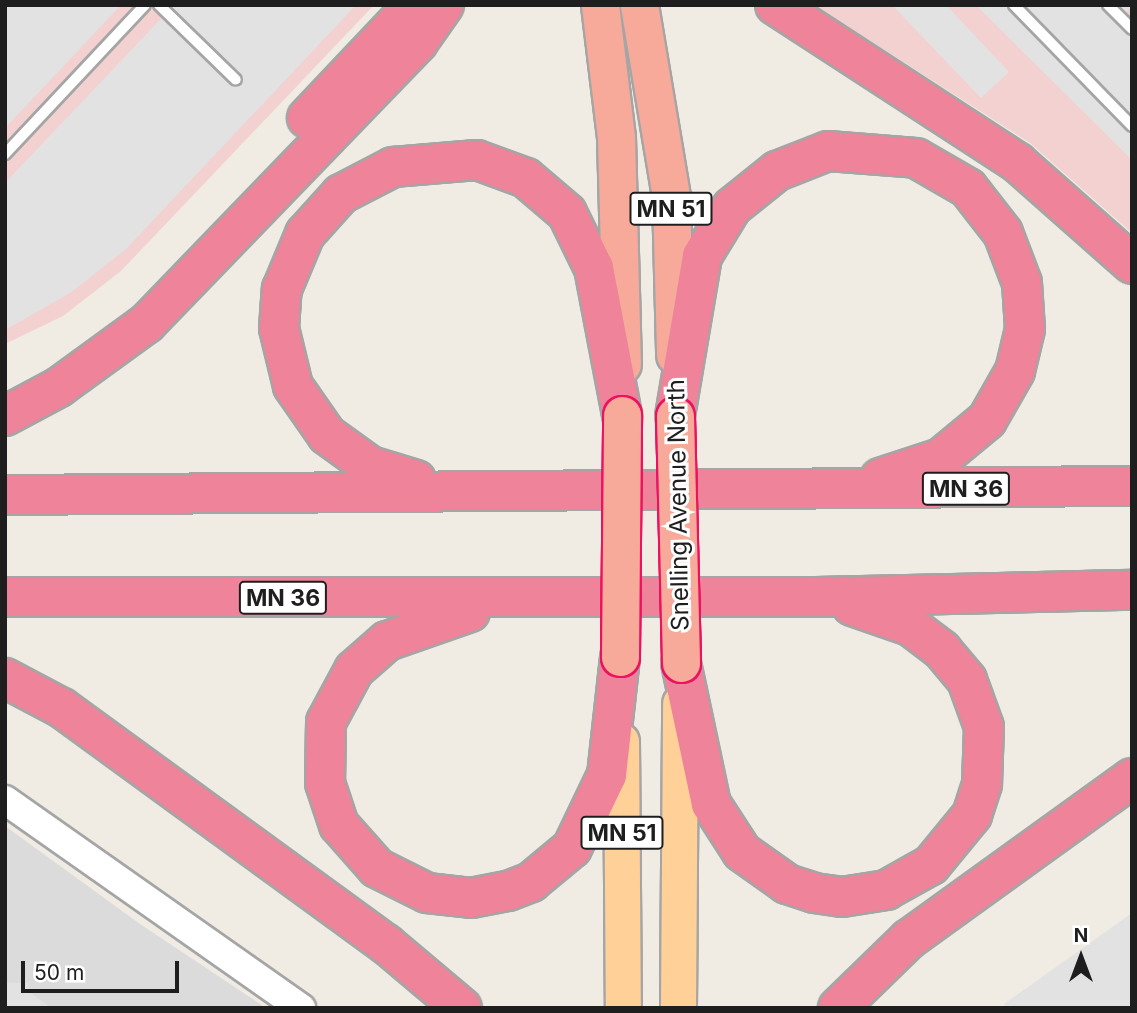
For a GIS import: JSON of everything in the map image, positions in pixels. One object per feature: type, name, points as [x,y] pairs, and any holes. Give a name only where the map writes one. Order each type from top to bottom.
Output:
[{"type":"highway","points":[[5,397],[148,287],[414,5]]},
{"type":"highway","points":[[5,416],[59,387],[147,323],[418,42],[444,5]]},
{"type":"highway","name":"MN 51","points":[[600,5],[616,137],[622,415],[620,657]]},
{"type":"highway","name":"Snelling Avenue North","points":[[639,5],[671,197],[681,663]]},
{"type":"highway","points":[[775,5],[1018,163],[1132,264]]},
{"type":"highway","points":[[675,416],[702,256],[732,207],[754,186],[828,151],[886,152],[942,171],[988,210],[1014,256],[1026,315],[1015,371],[987,419],[941,458],[883,478],[801,491]]},
{"type":"highway","points":[[445,489],[348,452],[309,413],[283,356],[279,318],[291,260],[322,212],[366,178],[425,161],[477,160],[548,194],[582,236],[594,268],[622,415]]},
{"type":"highway","name":"MN 36","points":[[5,495],[445,489],[801,491],[1132,486]]},
{"type":"highway","name":"MN 36","points":[[5,597],[816,597],[1132,590]]},
{"type":"highway","points":[[681,663],[710,804],[742,852],[788,884],[814,893],[860,895],[910,879],[932,865],[972,815],[985,752],[978,706],[951,659],[910,626],[816,597]]},
{"type":"highway","points":[[561,598],[423,624],[387,642],[354,670],[326,722],[323,765],[339,825],[363,856],[409,887],[447,897],[508,891],[553,866],[599,802],[620,657]]},
{"type":"highway","points":[[5,678],[73,716],[386,944],[462,1008]]},
{"type":"highway","points":[[838,1008],[909,939],[1132,778]]},
{"type":"main road","name":"MN 51","points":[[620,657],[623,1008]]},
{"type":"main road","name":"Snelling Avenue North","points":[[678,1008],[681,663]]},
{"type":"street","points":[[5,800],[301,1008]]},
{"type":"lane","points":[[5,154],[145,5]]},
{"type":"lane","points":[[159,5],[236,80]]},
{"type":"lane","points":[[1014,5],[1132,126]]},
{"type":"lane","points":[[1108,5],[1132,29]]},
{"type":"shaded area","points":[[5,5],[374,5],[121,271],[63,316],[5,344]]},
{"type":"shaded area","points":[[5,5],[121,5],[5,128]]},
{"type":"shaded area","points":[[174,5],[356,5],[126,249],[70,293],[5,330],[5,183]]},
{"type":"shaded area","points":[[814,5],[1132,5],[1132,233],[1030,143]]},
{"type":"shaded area","points":[[892,5],[946,5],[1009,72],[981,98]]},
{"type":"shaded area","points":[[976,5],[1132,5],[1126,13],[1132,20],[1132,160]]},
{"type":"shaded area","points":[[5,826],[140,924],[266,1008],[5,1008]]},
{"type":"shaded area","points":[[1132,913],[1132,1008],[1007,1008],[1004,1004]]},
{"type":"shaded area","points":[[5,983],[28,983],[29,992],[52,1008],[5,1008]]}]
